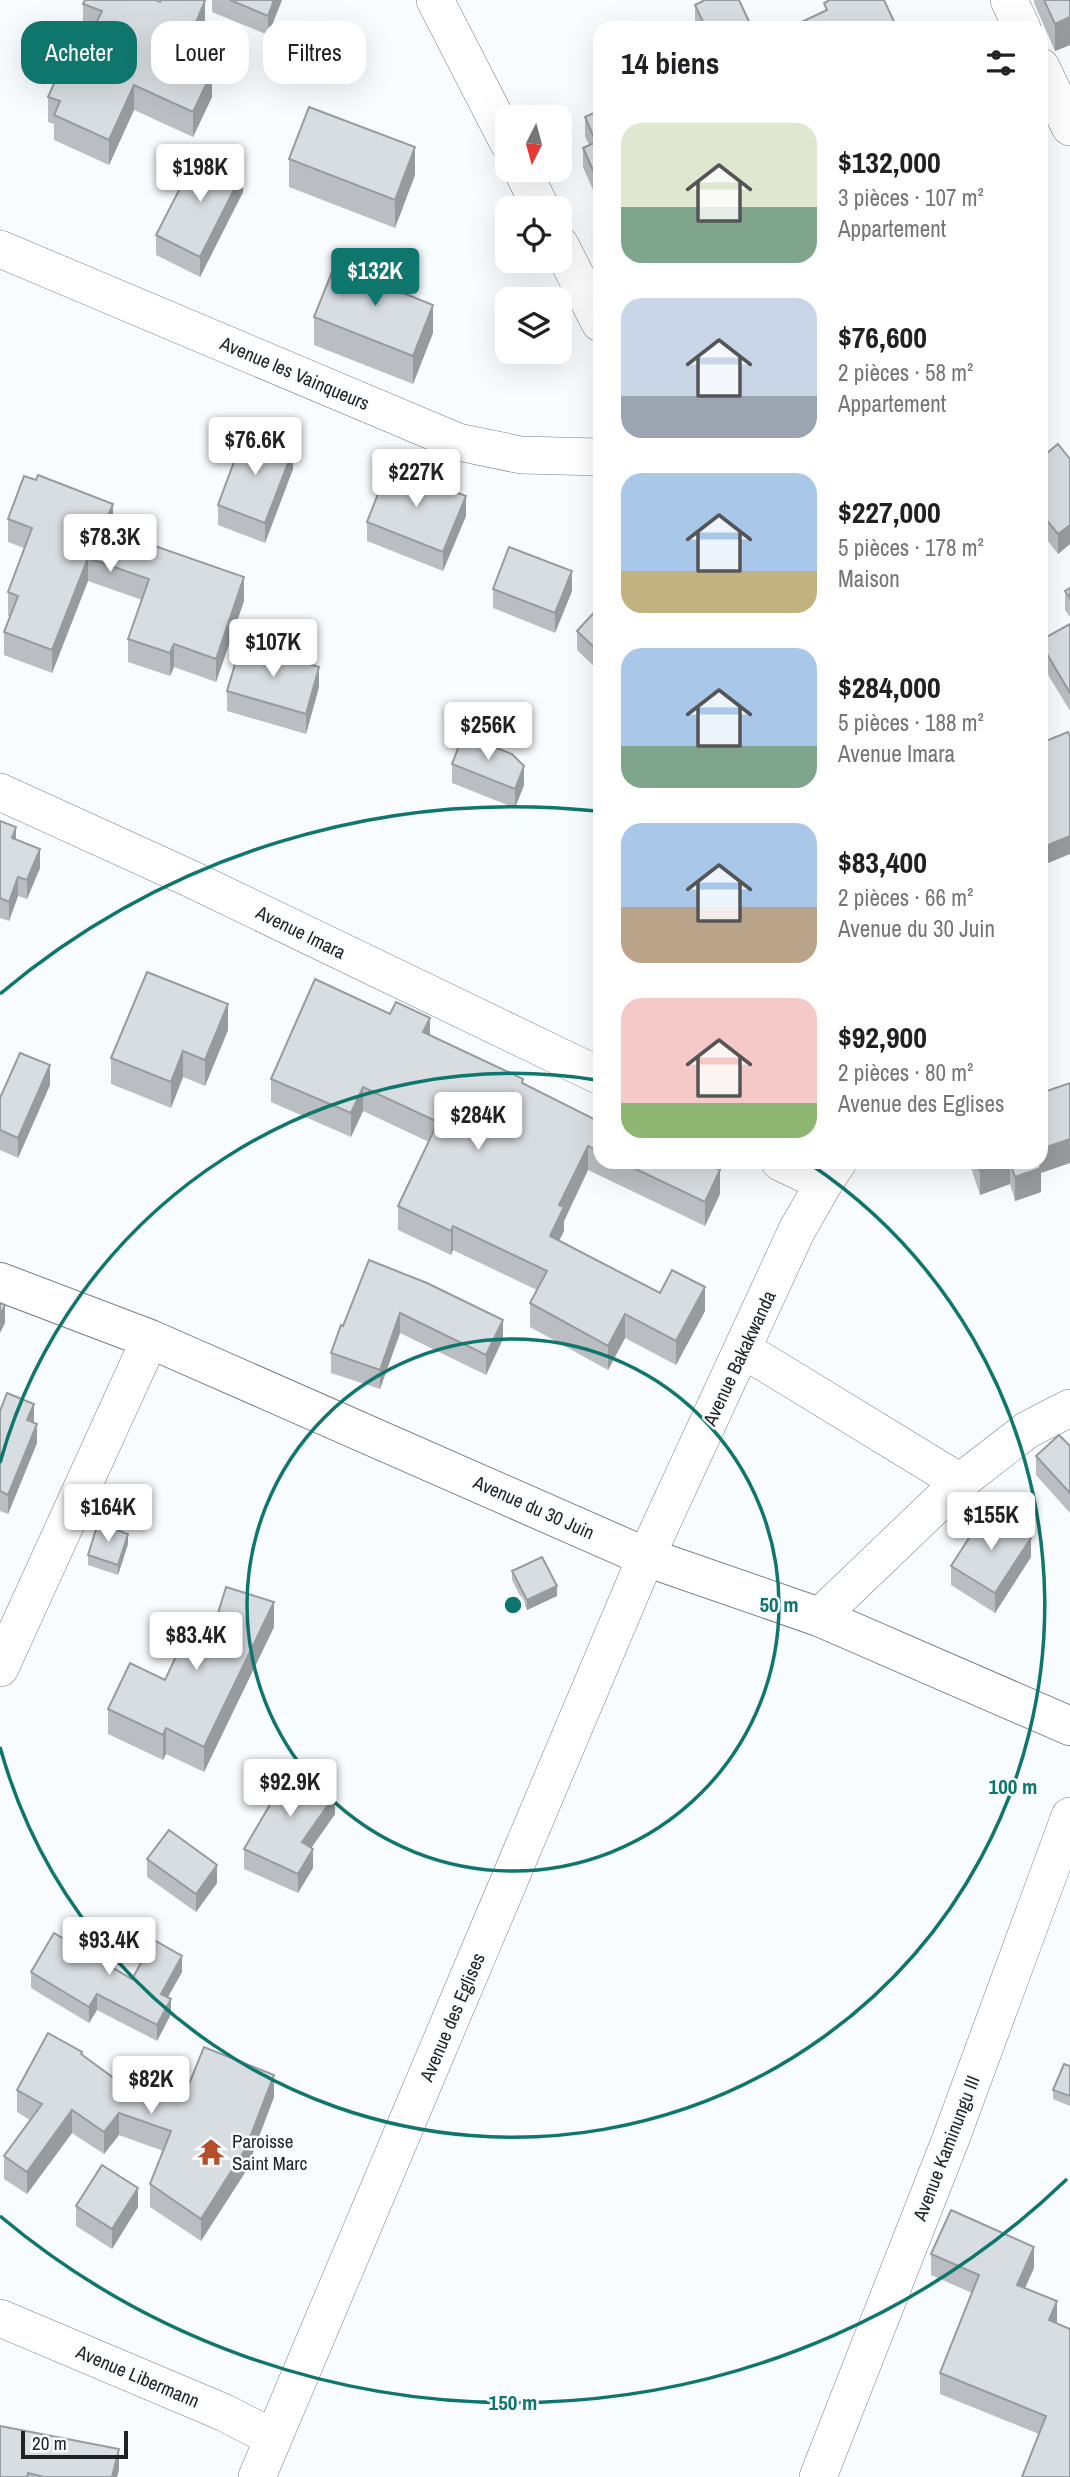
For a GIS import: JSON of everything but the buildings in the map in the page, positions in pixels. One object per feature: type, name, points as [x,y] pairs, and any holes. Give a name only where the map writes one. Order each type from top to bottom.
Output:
[{"type":"street","points":[[435,0],[495,117]]},
{"type":"street","points":[[1009,0],[1019,21]]},
{"type":"street","points":[[1048,81],[1070,127]]},
{"type":"street","name":"Avenue les Vainqueurs","points":[[0,249],[458,442],[521,455],[593,457]]},
{"type":"street","points":[[572,268],[593,309]]},
{"type":"street","name":"Avenue Imara","points":[[0,792],[189,878],[593,1073]]},
{"type":"street","name":"Avenue Bakakwanda","points":[[646,1557],[744,1350],[797,1230],[831,1172]]},
{"type":"street","name":"Avenue du 30 Juin","points":[[0,1282],[150,1339],[646,1557],[819,1617],[1070,1726]]},
{"type":"street","points":[[0,1668],[150,1339]]},
{"type":"street","points":[[744,1350],[960,1482]]},
{"type":"street","points":[[819,1617],[960,1482],[1027,1430],[1070,1408]]},
{"type":"street","name":"Avenue des Eglises","points":[[257,2477],[646,1557]]},
{"type":"street","name":"Avenue Kaminungu III","points":[[818,2477],[950,2141],[1070,1816]]},
{"type":"street","name":"Avenue Libermann","points":[[0,2318],[225,2413],[273,2438]]},
{"type":"place","name":"Paroisse Saint Marc","points":[[211,2152]]}]
